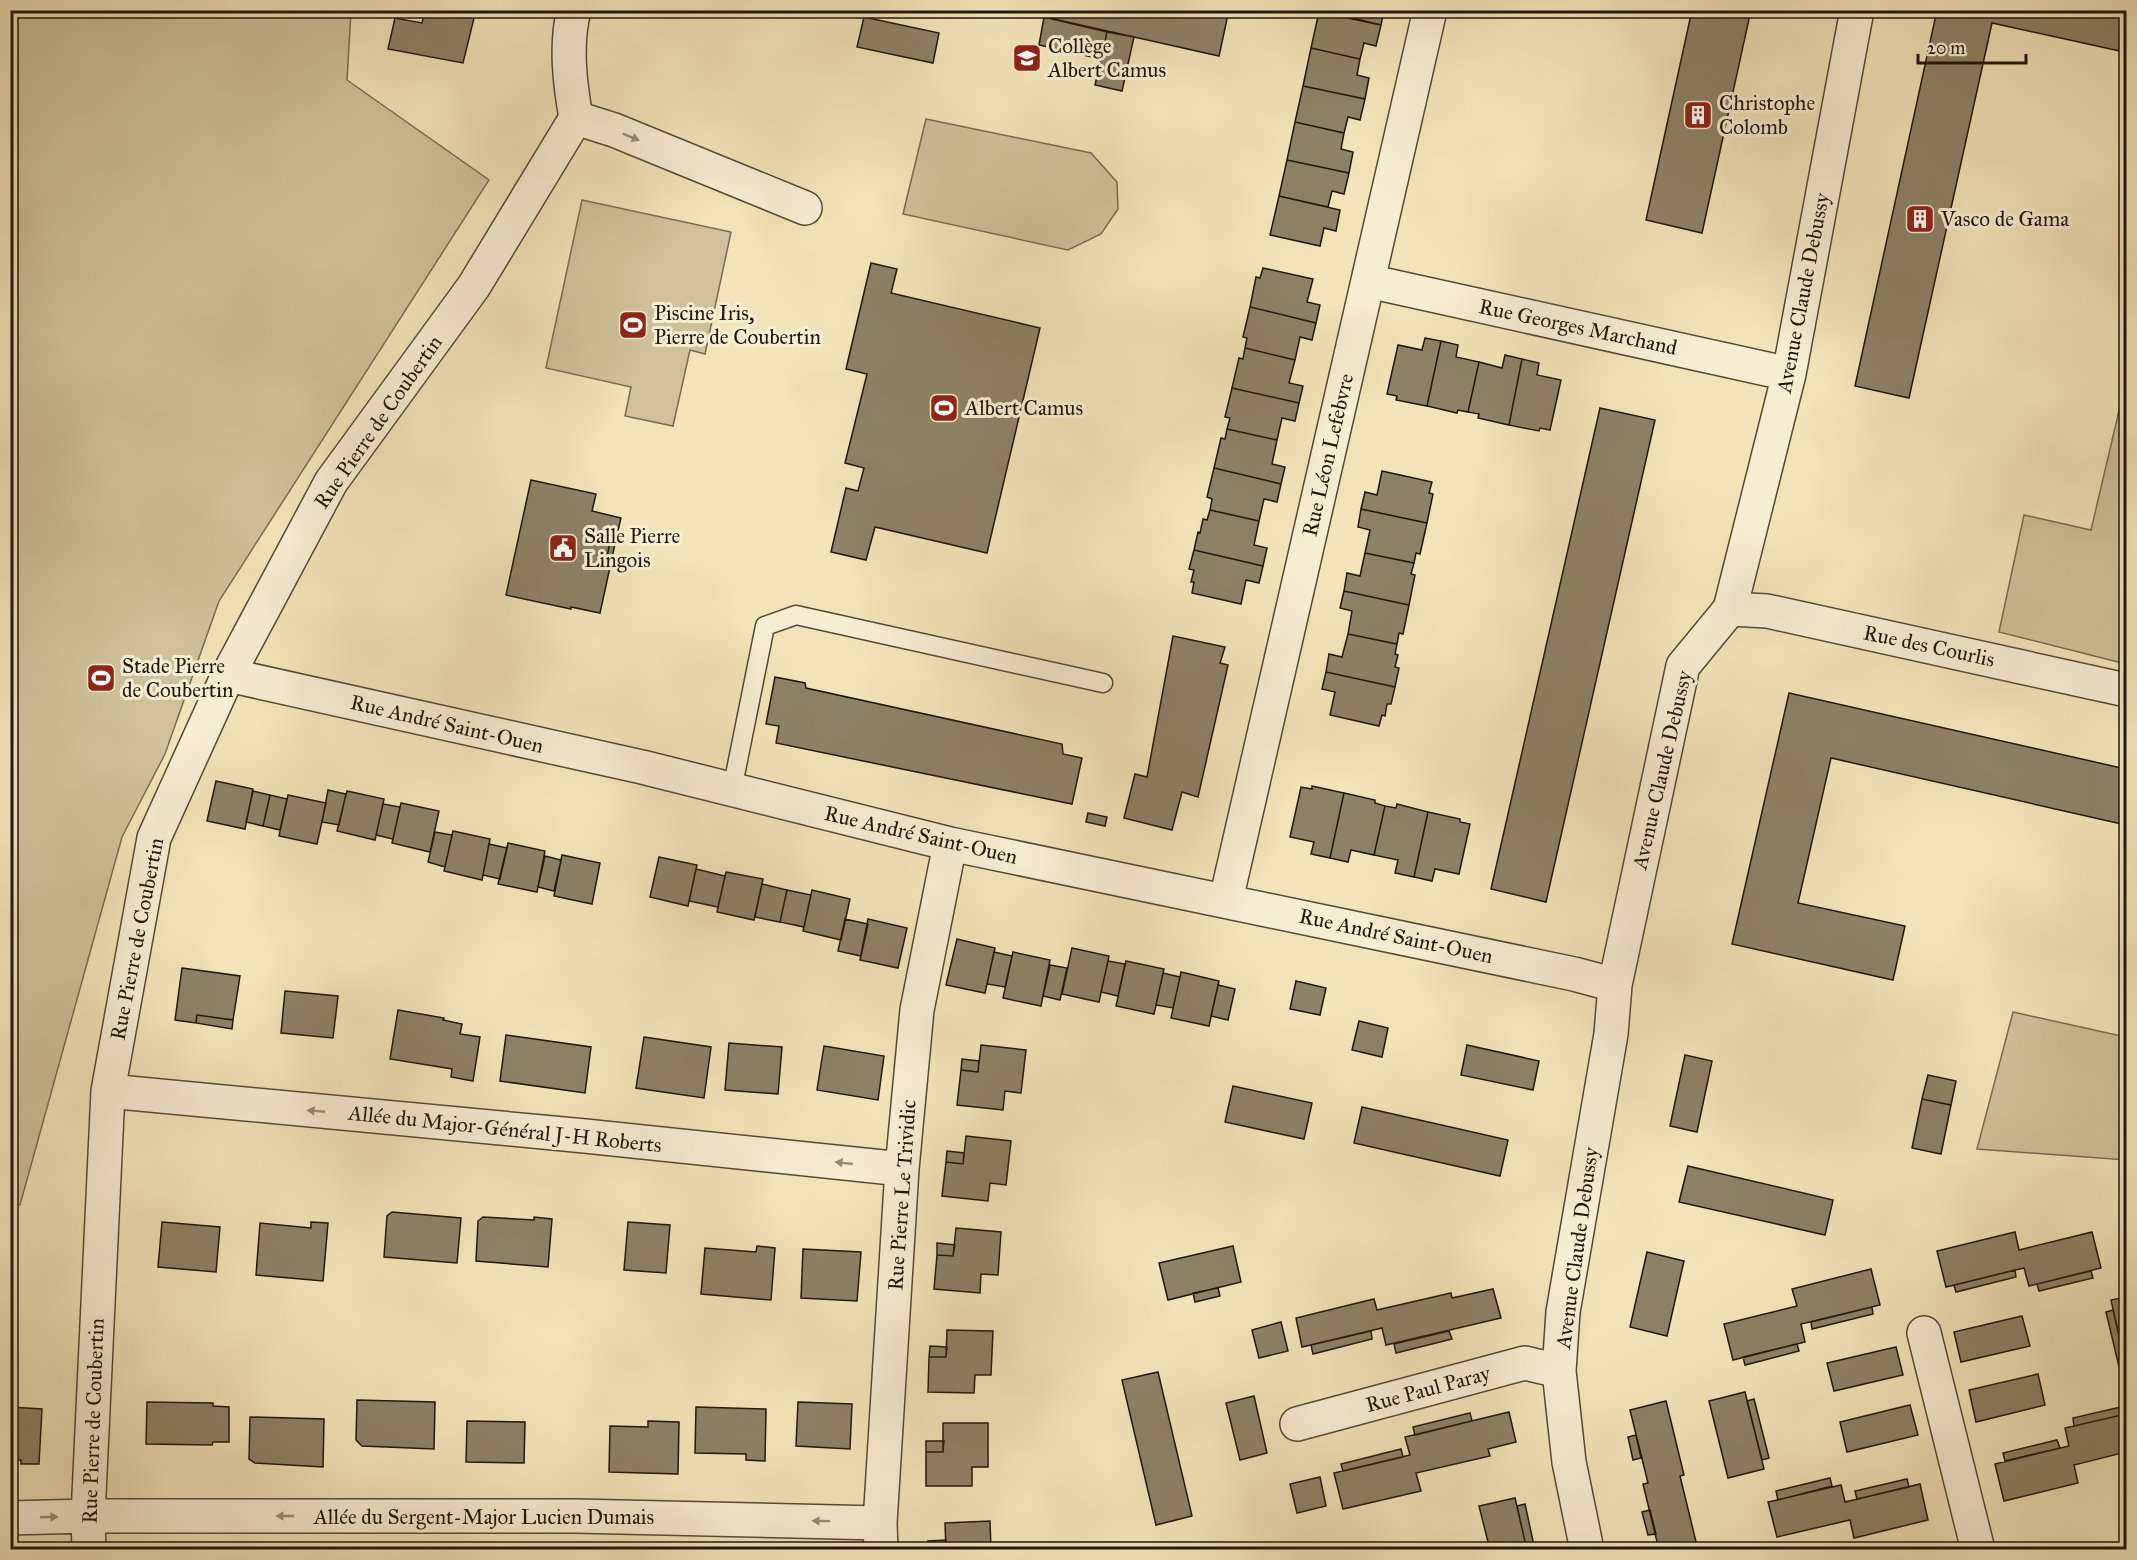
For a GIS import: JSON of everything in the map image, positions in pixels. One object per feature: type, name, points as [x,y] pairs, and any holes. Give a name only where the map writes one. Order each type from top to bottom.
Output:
[{"type":"street","points":[[574,10],[571,22],[570,84],[576,118],[614,130],[805,208]]},
{"type":"street","name":"Rue Léon Lefebvre","points":[[1226,900],[1431,10]]},
{"type":"street","name":"Avenue Claude Debussy","points":[[1587,1550],[1569,1462],[1559,1371],[1563,1312],[1611,1034],[1615,985],[1683,666],[1730,609],[1788,374],[1857,10]]},
{"type":"street","name":"Rue Pierre de Coubertin","points":[[89,1550],[88,1516],[108,1091],[154,838],[228,675],[331,482],[474,286],[576,118]]},
{"type":"street","name":"Rue Georges Marchand","points":[[1368,281],[1788,374]]},
{"type":"street","name":"Rue des Courlis","points":[[1730,609],[1767,611],[2127,690]]},
{"type":"street","name":"Rue André Saint-Ouen","points":[[228,675],[642,767],[950,844],[1226,900],[1574,974],[1615,985]]},
{"type":"street","name":"Rue Pierre Le Trividic","points":[[880,1536],[902,1169],[917,1010],[950,844]]},
{"type":"street","name":"Allée du Major-Général J-H Roberts","points":[[108,1091],[902,1169]]},
{"type":"street","points":[[1924,1333],[1978,1550]]},
{"type":"street","name":"Rue Paul Paray","points":[[1297,1424],[1525,1363],[1559,1371]]},
{"type":"street","name":"Allée du Sergent-Major Lucien Dumais","points":[[10,1518],[574,1516],[880,1536]]},
{"type":"lane","points":[[732,790],[765,626],[796,615],[1103,683]]},
{"type":"shaded area","name":"Stade Pierre de Coubertin","points":[[11,10],[351,11],[347,80],[489,180],[219,601],[165,754],[122,837],[20,1205],[10,1203]]},
{"type":"shaded area","points":[[926,119],[1091,153],[1117,182],[1118,209],[1101,234],[1068,250],[903,214]]},
{"type":"shaded area","name":"Piscine Iris, Pierre de Coubertin","points":[[582,200],[731,232],[705,354],[690,350],[673,426],[625,416],[631,387],[546,368]]},
{"type":"shaded area","points":[[2126,381],[2126,664],[1999,632],[2024,515],[2091,530]]},
{"type":"shaded area","points":[[2013,1012],[2126,1037],[2126,1160],[1977,1149]]},
{"type":"building","points":[[425,10],[476,10],[463,63],[388,49],[395,18],[422,23]]},
{"type":"building","points":[[1014,10],[1229,10],[1219,56]]},
{"type":"building","points":[[1320,10],[1384,10],[1381,25]]},
{"type":"building","name":"Christophe Colomb","points":[[1692,10],[1751,10],[1702,233],[1646,220]]},
{"type":"building","name":"Vasco de Gama","points":[[1937,10],[2126,10],[2126,21],[2120,51],[1992,23],[1909,398],[1855,386]]},
{"type":"building","points":[[1319,12],[1381,25],[1376,46],[1364,43],[1360,59],[1311,48]]},
{"type":"building","points":[[864,17],[939,33],[933,63],[857,47]]},
{"type":"building","points":[[1044,17],[1107,32],[1101,59],[1039,45]]},
{"type":"building","points":[[1107,32],[1134,37],[1122,91],[1095,85]]},
{"type":"building","points":[[1311,48],[1360,59],[1357,75],[1369,78],[1365,99],[1303,86]]},
{"type":"building","points":[[1303,86],[1365,99],[1360,120],[1348,117],[1344,133],[1295,122]]},
{"type":"building","points":[[1295,122],[1344,133],[1341,149],[1353,152],[1349,173],[1287,160]]},
{"type":"building","points":[[1287,160],[1349,173],[1344,194],[1332,191],[1328,207],[1279,196]]},
{"type":"building","points":[[1279,196],[1340,210],[1336,231],[1324,228],[1320,246],[1270,235]]},
{"type":"building","points":[[871,263],[897,269],[891,293],[1040,328],[987,553],[875,527],[866,560],[831,552],[846,488],[858,491],[864,468],[845,463],[867,374],[846,369]]},
{"type":"building","points":[[1263,268],[1313,279],[1307,302],[1320,305],[1316,323],[1250,307],[1256,277],[1260,278]]},
{"type":"building","points":[[1250,307],[1316,323],[1312,340],[1300,337],[1295,360],[1245,348],[1247,338],[1243,337]]},
{"type":"building","points":[[1425,338],[1441,341],[1427,406],[1396,400],[1397,396],[1387,394],[1398,345],[1422,350]]},
{"type":"building","points":[[1441,341],[1458,345],[1456,357],[1479,362],[1468,412],[1458,410],[1457,413],[1427,406]]},
{"type":"building","points":[[1245,348],[1295,360],[1289,383],[1303,386],[1299,403],[1232,388],[1239,358],[1243,359]]},
{"type":"building","points":[[1505,355],[1522,359],[1509,425],[1478,418],[1479,414],[1468,412],[1479,362],[1502,368]]},
{"type":"building","points":[[1522,359],[1539,363],[1537,375],[1561,380],[1550,430],[1540,428],[1539,431],[1509,425]]},
{"type":"building","points":[[1232,388],[1299,403],[1295,421],[1282,418],[1277,440],[1227,429],[1230,418],[1225,417]]},
{"type":"building","points":[[1600,408],[1655,420],[1546,902],[1491,889]]},
{"type":"building","points":[[1227,429],[1277,440],[1272,464],[1285,467],[1281,484],[1214,468],[1221,438],[1225,439]]},
{"type":"building","points":[[1214,468],[1281,484],[1277,502],[1264,499],[1259,521],[1210,510],[1212,499],[1207,497]]},
{"type":"building","points":[[1382,471],[1432,482],[1429,493],[1433,494],[1427,523],[1361,509],[1365,492],[1377,495]]},
{"type":"building","name":"Salle Pierre Lingois","points":[[531,480],[596,494],[592,511],[621,518],[616,539],[611,537],[607,557],[612,558],[600,613],[506,595]]},
{"type":"building","points":[[1361,509],[1427,523],[1420,554],[1416,553],[1414,563],[1365,553],[1370,530],[1358,527]]},
{"type":"building","points":[[1210,510],[1259,521],[1254,545],[1267,548],[1263,566],[1194,550],[1203,519],[1207,520]]},
{"type":"building","points":[[611,537],[616,539],[612,558],[607,557]]},
{"type":"building","points":[[1194,550],[1263,566],[1259,583],[1246,580],[1241,604],[1192,593],[1194,582],[1191,582],[1194,570],[1189,569]]},
{"type":"building","points":[[1365,553],[1414,563],[1411,574],[1415,575],[1409,605],[1344,591],[1347,573],[1360,576]]},
{"type":"building","points":[[1344,591],[1409,605],[1403,634],[1399,633],[1397,644],[1348,634],[1352,611],[1340,608]]},
{"type":"building","points":[[1348,634],[1397,644],[1395,654],[1398,655],[1395,667],[1399,668],[1395,687],[1326,672],[1329,654],[1342,657]]},
{"type":"building","points":[[1173,636],[1225,647],[1220,663],[1228,665],[1198,797],[1182,792],[1172,830],[1124,818],[1135,774],[1147,777]]},
{"type":"building","points":[[1326,672],[1395,687],[1391,704],[1387,704],[1385,716],[1382,715],[1379,726],[1330,715],[1335,692],[1322,689]]},
{"type":"building","points":[[775,677],[805,683],[806,688],[1062,744],[1063,754],[1082,758],[1072,804],[776,743],[779,726],[766,724]]},
{"type":"building","points":[[1789,693],[2126,769],[2126,825],[1831,758],[1798,903],[1905,926],[1893,980],[1732,944]]},
{"type":"building","points":[[216,781],[253,789],[245,829],[207,821]]},
{"type":"building","points":[[1312,786],[1344,793],[1330,858],[1311,854],[1314,842],[1290,837],[1301,787],[1312,789]]},
{"type":"building","points":[[328,790],[346,794],[339,825],[322,822]]},
{"type":"building","points":[[253,791],[270,795],[263,826],[246,822]]},
{"type":"building","points":[[347,791],[384,799],[375,840],[337,831]]},
{"type":"building","points":[[1344,793],[1375,800],[1375,803],[1385,806],[1374,855],[1351,850],[1348,862],[1330,858]]},
{"type":"building","points":[[270,795],[287,799],[280,830],[263,826]]},
{"type":"building","points":[[288,795],[326,803],[317,844],[279,836]]},
{"type":"building","points":[[401,803],[439,811],[430,852],[392,843]]},
{"type":"building","points":[[383,804],[400,807],[393,839],[376,835]]},
{"type":"building","points":[[1397,804],[1428,812],[1414,877],[1395,873],[1398,860],[1374,855],[1385,806],[1396,808]]},
{"type":"building","points":[[1428,812],[1460,819],[1460,822],[1470,824],[1459,874],[1435,869],[1432,881],[1414,877]]},
{"type":"building","points":[[1088,813],[1107,817],[1105,826],[1086,822]]},
{"type":"building","points":[[453,831],[490,839],[482,880],[444,871]]},
{"type":"building","points":[[435,832],[452,835],[445,867],[428,862]]},
{"type":"building","points":[[508,843],[545,851],[537,892],[498,884]]},
{"type":"building","points":[[489,844],[507,848],[500,879],[483,875]]},
{"type":"building","points":[[562,855],[600,863],[592,904],[554,896]]},
{"type":"building","points":[[545,856],[561,860],[554,891],[538,887]]},
{"type":"building","points":[[659,857],[697,865],[688,906],[650,897]]},
{"type":"building","points":[[696,869],[725,876],[718,907],[689,901]]},
{"type":"building","points":[[726,872],[763,879],[754,920],[717,912]]},
{"type":"building","points":[[762,884],[787,890],[780,922],[755,917]]},
{"type":"building","points":[[787,890],[811,895],[804,927],[780,922]]},
{"type":"building","points":[[812,890],[850,899],[841,940],[803,931]]},
{"type":"building","points":[[845,919],[868,924],[861,956],[838,951]]},
{"type":"building","points":[[868,919],[907,928],[898,968],[860,960]]},
{"type":"building","points":[[957,939],[995,948],[985,993],[946,985]]},
{"type":"building","points":[[1072,948],[1109,956],[1099,1002],[1062,994]]},
{"type":"building","points":[[994,952],[1012,956],[1005,987],[987,984]]},
{"type":"building","points":[[1013,952],[1050,960],[1041,1006],[1003,998]]},
{"type":"building","points":[[1108,961],[1125,964],[1118,996],[1101,992]]},
{"type":"building","points":[[1126,961],[1164,969],[1154,1014],[1116,1006]]},
{"type":"building","points":[[1050,965],[1067,968],[1060,1000],[1043,996]]},
{"type":"building","points":[[182,968],[240,976],[233,1020],[197,1015],[196,1023],[175,1020]]},
{"type":"building","points":[[1181,972],[1219,981],[1209,1026],[1171,1018]]},
{"type":"building","points":[[1163,973],[1180,977],[1173,1008],[1156,1005]]},
{"type":"building","points":[[1296,981],[1326,988],[1320,1015],[1290,1009]]},
{"type":"building","points":[[1218,985],[1235,989],[1228,1020],[1211,1016]]},
{"type":"building","points":[[285,991],[338,996],[333,1038],[281,1033]]},
{"type":"building","points":[[398,1010],[444,1018],[443,1020],[462,1024],[460,1034],[480,1037],[473,1081],[451,1077],[452,1069],[390,1059]]},
{"type":"building","points":[[197,1015],[233,1020],[232,1029],[196,1023]]},
{"type":"building","points":[[1359,1021],[1388,1028],[1382,1057],[1352,1050]]},
{"type":"building","points":[[506,1035],[591,1047],[585,1093],[500,1081]]},
{"type":"building","points":[[644,1037],[711,1047],[704,1098],[636,1088]]},
{"type":"building","points":[[729,1043],[782,1047],[778,1094],[725,1090]]},
{"type":"building","points":[[981,1045],[1026,1050],[1021,1093],[1005,1091],[1003,1110],[957,1105],[961,1070],[978,1072]]},
{"type":"building","points":[[1467,1045],[1539,1061],[1533,1090],[1461,1075]]},
{"type":"building","points":[[824,1046],[884,1056],[878,1100],[817,1090]]},
{"type":"building","points":[[1685,1055],[1712,1061],[1697,1132],[1670,1126]]},
{"type":"building","points":[[962,1059],[979,1061],[978,1072],[961,1070]]},
{"type":"building","points":[[1928,1075],[1956,1081],[1951,1105],[1922,1099]]},
{"type":"building","points":[[1233,1086],[1312,1103],[1304,1139],[1225,1122]]},
{"type":"building","points":[[1922,1099],[1951,1105],[1941,1154],[1912,1148]]},
{"type":"building","points":[[1362,1107],[1508,1140],[1500,1176],[1354,1143]]},
{"type":"building","points":[[966,1136],[1011,1141],[1006,1185],[990,1183],[988,1201],[942,1196],[946,1162],[963,1164]]},
{"type":"building","points":[[947,1151],[964,1153],[963,1164],[946,1162]]},
{"type":"building","points":[[1688,1166],[1833,1200],[1825,1235],[1679,1202]]},
{"type":"building","points":[[392,1212],[461,1218],[457,1263],[384,1257],[387,1216]]},
{"type":"building","points":[[483,1217],[552,1219],[548,1267],[476,1261],[478,1221]]},
{"type":"building","points":[[162,1222],[220,1227],[216,1272],[158,1267]]},
{"type":"building","points":[[311,1222],[328,1223],[323,1281],[256,1275],[260,1223],[311,1228]]},
{"type":"building","points":[[628,1222],[670,1225],[666,1273],[624,1270]]},
{"type":"building","points":[[956,1228],[1001,1232],[998,1275],[981,1274],[980,1293],[934,1289],[937,1255],[953,1256]]},
{"type":"building","points":[[2015,1232],[2019,1250],[2092,1232],[2101,1268],[2029,1286],[2024,1268],[1946,1287],[1937,1251]]},
{"type":"building","points":[[937,1243],[955,1245],[953,1256],[937,1255]]},
{"type":"building","points":[[757,1246],[775,1248],[771,1300],[701,1294],[705,1248],[756,1252]]},
{"type":"building","points":[[1233,1246],[1241,1282],[1168,1300],[1159,1263]]},
{"type":"building","points":[[803,1249],[861,1252],[857,1301],[801,1298]]},
{"type":"building","points":[[1647,1252],[1684,1261],[1667,1336],[1630,1327]]},
{"type":"building","points":[[1871,1269],[1880,1305],[1801,1324],[1805,1342],[1733,1360],[1724,1324],[1797,1306],[1792,1289]]},
{"type":"building","points":[[2015,1270],[2016,1277],[1956,1292],[1954,1285]]},
{"type":"building","points":[[2091,1271],[2093,1278],[2039,1291],[2037,1284]]},
{"type":"building","points":[[1218,1288],[1220,1296],[1195,1302],[1193,1293]]},
{"type":"building","points":[[1493,1289],[1501,1318],[1386,1345],[1382,1328],[1302,1347],[1296,1318],[1374,1299],[1377,1310],[1451,1293],[1452,1298]]},
{"type":"building","points":[[2126,1297],[2126,1367],[2111,1300]]},
{"type":"building","points":[[1872,1307],[1873,1314],[1812,1329],[1811,1322]]},
{"type":"building","points":[[2113,1310],[2126,1367],[2120,1371],[2106,1312]]},
{"type":"building","points":[[2022,1316],[2030,1346],[1961,1362],[1954,1332]]},
{"type":"building","points":[[1281,1322],[1288,1351],[1259,1358],[1252,1330]]},
{"type":"building","points":[[947,1330],[993,1331],[991,1375],[975,1375],[974,1393],[928,1392],[929,1357],[946,1357]]},
{"type":"building","points":[[1371,1331],[1372,1339],[1313,1354],[1311,1345]]},
{"type":"building","points":[[1449,1331],[1452,1339],[1396,1353],[1394,1344]]},
{"type":"building","points":[[1797,1344],[1799,1351],[1745,1365],[1743,1357]]},
{"type":"building","points":[[930,1346],[947,1347],[946,1357],[929,1357]]},
{"type":"building","points":[[1896,1347],[1903,1375],[1834,1391],[1827,1363]]},
{"type":"building","points":[[1158,1372],[1192,1516],[1156,1525],[1122,1380]]},
{"type":"building","points":[[2038,1374],[2045,1405],[1976,1422],[1969,1390]]},
{"type":"building","points":[[1745,1392],[1764,1469],[1728,1478],[1709,1401]]},
{"type":"building","points":[[1254,1396],[1267,1453],[1240,1460],[1226,1403]]},
{"type":"building","points":[[1754,1399],[1769,1458],[1762,1460],[1747,1401]]},
{"type":"building","points":[[357,1400],[435,1402],[434,1449],[362,1446],[356,1440]]},
{"type":"building","points":[[1666,1401],[1684,1475],[1680,1476],[1698,1550],[1659,1550],[1643,1484],[1648,1483],[1630,1410]]},
{"type":"building","points":[[147,1402],[213,1403],[213,1406],[229,1407],[229,1442],[213,1442],[212,1445],[146,1444]]},
{"type":"building","points":[[798,1402],[852,1404],[850,1449],[796,1446]]},
{"type":"building","points":[[1910,1405],[1918,1435],[1847,1452],[1840,1422]]},
{"type":"building","points":[[2125,1406],[2126,1414],[2074,1426],[2073,1418]]},
{"type":"building","points":[[10,1407],[42,1409],[39,1464],[21,1464],[21,1460],[10,1460]]},
{"type":"building","points":[[696,1407],[766,1409],[765,1461],[746,1460],[746,1454],[695,1453]]},
{"type":"building","points":[[1509,1412],[1516,1442],[1488,1449],[1490,1456],[1416,1473],[1421,1491],[1343,1509],[1334,1473],[1410,1455],[1405,1437]]},
{"type":"building","points":[[1470,1413],[1472,1421],[1415,1435],[1413,1427]]},
{"type":"building","points":[[2126,1414],[2126,1452],[2074,1465],[2078,1483],[2004,1501],[1995,1464],[2069,1446],[2065,1428]]},
{"type":"building","points":[[250,1417],[324,1419],[323,1467],[255,1463],[249,1459]]},
{"type":"building","points":[[467,1421],[525,1422],[524,1463],[466,1462]]},
{"type":"building","points":[[648,1421],[679,1422],[678,1474],[609,1472],[610,1426],[648,1427]]},
{"type":"building","points":[[943,1423],[988,1423],[988,1467],[972,1467],[972,1486],[926,1486],[926,1452],[943,1452]]},
{"type":"building","points":[[1636,1435],[1641,1458],[1633,1460],[1628,1437]]},
{"type":"building","points":[[2057,1440],[2060,1448],[2005,1461],[2003,1453]]},
{"type":"building","points":[[926,1441],[944,1441],[943,1452],[926,1452]]},
{"type":"building","points":[[1401,1449],[1403,1457],[1343,1471],[1341,1464]]},
{"type":"building","points":[[1320,1477],[1326,1506],[1297,1513],[1290,1484]]},
{"type":"building","points":[[1830,1478],[1832,1486],[1778,1500],[1776,1491]]},
{"type":"building","points":[[1907,1479],[1909,1487],[1857,1499],[1855,1491]]},
{"type":"building","points":[[1920,1484],[1928,1520],[1854,1538],[1850,1520],[1777,1537],[1768,1502],[1841,1485],[1845,1502]]},
{"type":"building","points":[[1515,1498],[1527,1550],[1490,1550],[1479,1506]]},
{"type":"building","points":[[1525,1504],[1535,1550],[1527,1550],[1517,1506]]},
{"type":"building","points":[[1650,1510],[1656,1534],[1648,1535],[1642,1512]]},
{"type":"building","points":[[990,1521],[991,1550],[946,1550],[945,1523]]},
{"type":"building","points":[[946,1540],[946,1550],[928,1550],[928,1541]]},
{"type":"place","name":"Collège Albert Camus","points":[[1027,58]]},
{"type":"place","name":"Christophe Colomb","points":[[1698,115]]},
{"type":"place","name":"Vasco de Gama","points":[[1920,219]]},
{"type":"place","name":"Piscine Iris, Pierre de Coubertin","points":[[633,325]]},
{"type":"place","name":"Albert Camus","points":[[944,408]]},
{"type":"place","name":"Salle Pierre Lingois","points":[[563,548]]},
{"type":"place","name":"Stade Pierre de Coubertin","points":[[101,678]]}]
